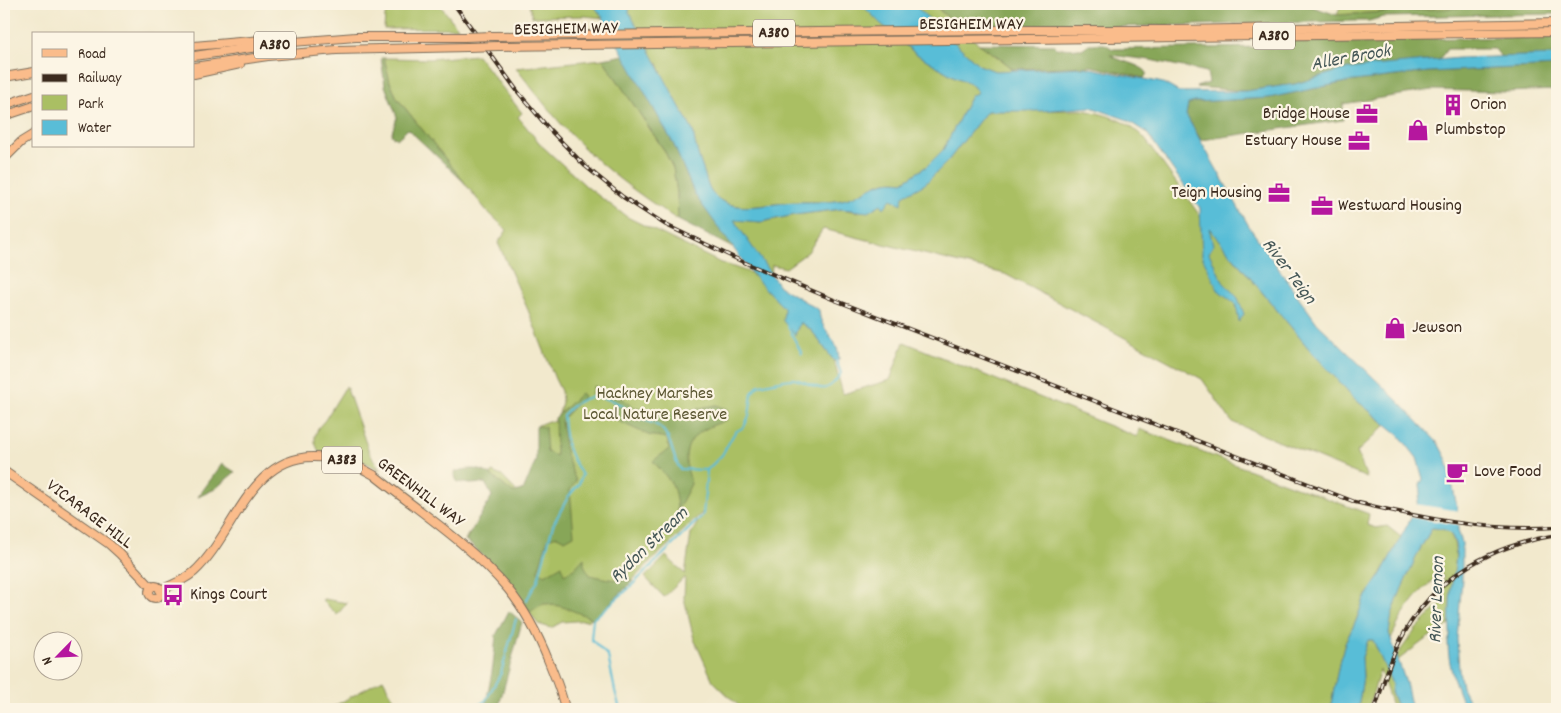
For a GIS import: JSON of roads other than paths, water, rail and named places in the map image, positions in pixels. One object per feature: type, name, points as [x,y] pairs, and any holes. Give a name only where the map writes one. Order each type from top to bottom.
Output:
[{"type":"main road","name":"BESIGHEIM WAY","points":[[294,42],[383,36],[464,37],[990,30],[1167,30],[1557,23]]},
{"type":"main road","name":"BESIGHEIM WAY","points":[[268,56],[382,48],[1557,32]]},
{"type":"main road","name":"A380","points":[[195,46],[262,40],[294,42]]},
{"type":"main road","name":"A380","points":[[195,56],[294,42]]},
{"type":"main road","name":"A380","points":[[195,66],[268,56]]},
{"type":"main road","name":"A380","points":[[195,74],[268,56]]},
{"type":"main road","points":[[4,77],[32,72]]},
{"type":"main road","points":[[4,105],[32,96]]},
{"type":"main road","points":[[4,116],[32,107]]},
{"type":"main road","points":[[4,159],[21,142],[32,135]]},
{"type":"main road","name":"GREENHILL WAY","points":[[160,590],[194,572],[267,474],[285,462],[296,458],[326,457],[339,459],[356,464],[374,476],[480,559],[508,589],[524,611],[540,640],[555,676],[565,709]]},
{"type":"main road","name":"VICARAGE HILL","points":[[4,471],[109,544],[151,587],[149,593],[152,598],[160,596],[160,590]]},
{"type":"water","points":[[593,4],[630,4],[629,12],[693,131],[699,157],[712,193],[719,200],[728,204],[746,207],[793,202],[841,200],[880,183],[903,182],[927,166],[943,150],[971,96],[978,92],[970,83],[953,76],[915,53],[861,4],[913,4],[979,65],[995,71],[1085,67],[1163,83],[1179,92],[1246,91],[1295,84],[1342,70],[1373,66],[1459,58],[1557,55],[1557,66],[1428,72],[1346,82],[1269,98],[1195,102],[1188,104],[1186,115],[1250,228],[1317,323],[1401,404],[1438,443],[1447,460],[1457,507],[1458,530],[1462,543],[1462,579],[1457,639],[1459,670],[1462,687],[1473,709],[1465,709],[1449,660],[1448,642],[1451,594],[1456,558],[1454,540],[1448,532],[1432,528],[1402,588],[1392,614],[1389,633],[1406,683],[1412,709],[1398,709],[1391,692],[1392,684],[1373,640],[1368,640],[1362,657],[1363,677],[1358,709],[1330,709],[1340,659],[1346,641],[1364,599],[1381,574],[1417,504],[1421,491],[1420,485],[1423,479],[1417,458],[1399,435],[1356,400],[1310,350],[1209,228],[1213,245],[1209,253],[1223,282],[1238,298],[1244,314],[1239,322],[1236,304],[1218,290],[1202,256],[1200,208],[1147,133],[1125,119],[1091,107],[1040,111],[987,111],[947,162],[925,184],[903,196],[902,204],[891,199],[884,208],[881,204],[868,212],[842,209],[795,215],[761,222],[734,220],[779,286],[819,310],[822,323],[836,345],[839,359],[834,361],[812,331],[800,322],[795,335],[783,321],[784,308],[755,278],[695,195],[673,143],[603,18]]},
{"type":"waterway","points":[[787,325],[802,354]]},
{"type":"waterway","name":"Rydon Stream","points":[[620,709],[608,656],[591,639],[593,619],[627,590],[703,515],[707,470],[722,455],[735,432],[744,427],[749,416],[752,393],[759,385],[794,379],[824,388],[830,386],[841,373],[836,360]]},
{"type":"waterway","points":[[526,601],[538,580],[553,525],[568,497],[579,484],[582,475],[573,459],[565,433],[563,415],[570,408],[583,399],[590,397],[604,398],[621,405],[635,416],[655,424],[665,432],[680,469],[707,470]]},
{"type":"waterway","points":[[473,709],[486,700],[501,673],[516,619]]},
{"type":"railway","points":[[454,4],[518,92],[550,130],[585,166],[623,197],[666,225],[741,261],[832,299],[1355,502],[1430,518],[1481,526],[1557,527]]},
{"type":"railway","points":[[1375,709],[1389,666],[1400,641],[1428,599],[1465,568],[1486,557],[1508,547],[1557,535]]},
{"type":"place","name":"Orion","points":[[1453,105]]},
{"type":"place","name":"Bridge House","points":[[1367,114]]},
{"type":"place","name":"Plumbstop","points":[[1418,130]]},
{"type":"place","name":"Estuary House","points":[[1359,141]]},
{"type":"place","name":"Teign Housing","points":[[1279,193]]},
{"type":"place","name":"Westward Housing","points":[[1322,206]]},
{"type":"place","name":"Jewson","points":[[1395,328]]},
{"type":"place","name":"Love Food","points":[[1457,472]]},
{"type":"place","name":"Kings Court","points":[[173,595]]},
{"type":"water label","name":"Aller Brook","points":[[1351,59]]},
{"type":"water label","name":"River Teign","points":[[1288,272]]},
{"type":"water label","name":"River Lemon","points":[[1438,600]]},
{"type":"park label","name":"Hackney Marshes Local Nature Reserve","points":[[655,404]]}]
